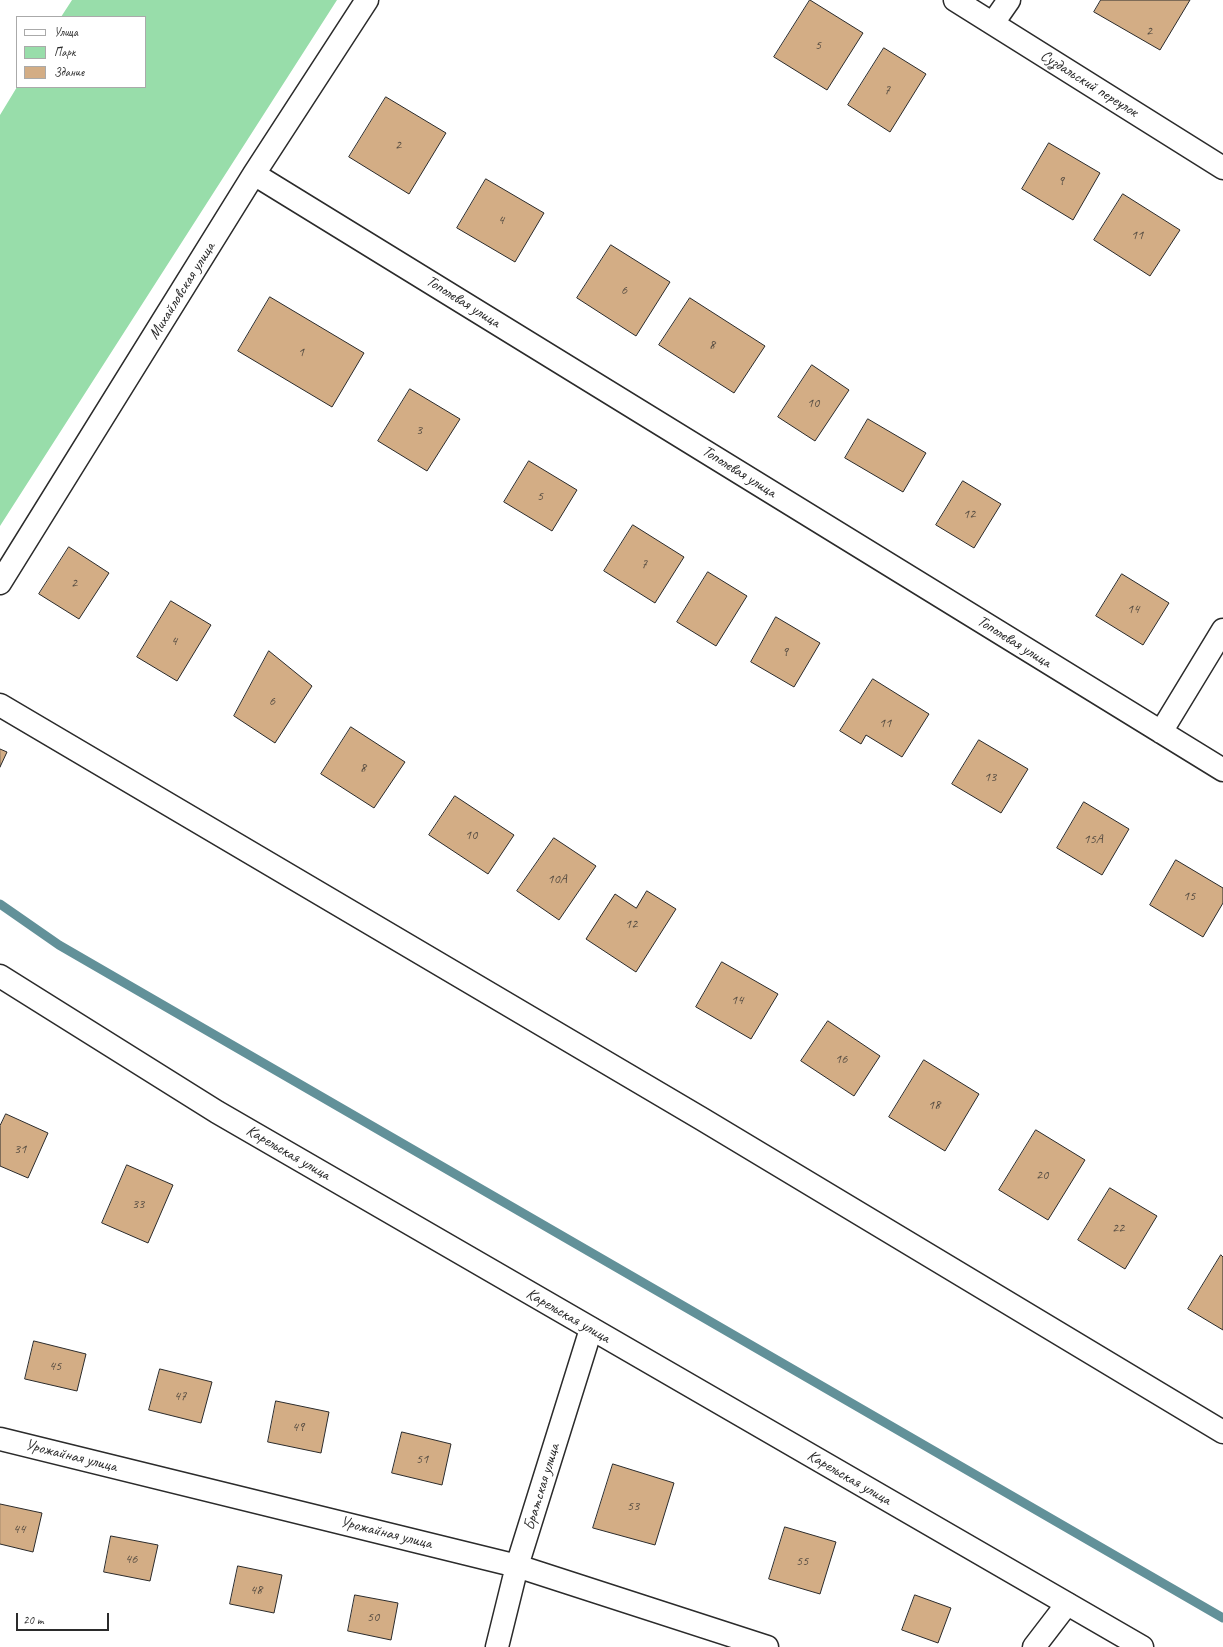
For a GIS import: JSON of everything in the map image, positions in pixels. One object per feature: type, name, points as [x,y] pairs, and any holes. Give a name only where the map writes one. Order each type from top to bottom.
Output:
[{"type":"street","name":"Михайловская улица","points":[[0,583],[254,174],[367,0]]},
{"type":"street","name":"Суздальский переулок","points":[[955,0],[1223,168]]},
{"type":"street","points":[[993,23],[1009,0]]},
{"type":"street","name":"Тополевая улица","points":[[254,174],[1223,770]]},
{"type":"street","points":[[1161,732],[1223,630]]},
{"type":"street","points":[[0,705],[702,1119],[1223,1432]]},
{"type":"street","name":"Карельская улица","points":[[0,976],[217,1112],[1142,1647]]},
{"type":"street","name":"Братская улица","points":[[497,1647],[517,1566],[591,1329]]},
{"type":"street","name":"Урожайная улица","points":[[0,1438],[517,1566],[767,1647]]},
{"type":"street","points":[[1034,1647],[1067,1604]]},
{"type":"green space","points":[[72,0],[337,0],[0,526],[0,115],[16,88],[146,88],[146,16],[62,16]]},
{"type":"building","points":[[810,0],[863,33],[827,90],[774,57]]},
{"type":"building","points":[[1101,0],[1190,0],[1160,50],[1094,12]]},
{"type":"building","points":[[884,48],[926,74],[890,132],[848,105]]},
{"type":"building","points":[[386,97],[446,133],[409,194],[349,157]]},
{"type":"building","points":[[1049,143],[1100,173],[1073,220],[1022,189]]},
{"type":"building","points":[[486,179],[544,213],[515,262],[457,228]]},
{"type":"building","points":[[1123,194],[1180,230],[1150,276],[1094,240]]},
{"type":"building","points":[[611,245],[670,282],[636,336],[577,298]]},
{"type":"building","points":[[270,297],[364,353],[332,407],[238,351]]},
{"type":"building","points":[[690,298],[765,346],[734,393],[659,345]]},
{"type":"building","points":[[812,365],[849,390],[815,441],[778,417]]},
{"type":"building","points":[[410,389],[460,419],[427,471],[378,441]]},
{"type":"building","points":[[868,419],[926,453],[903,492],[845,458]]},
{"type":"building","points":[[529,461],[577,490],[552,531],[504,502]]},
{"type":"building","points":[[963,481],[1001,504],[974,548],[936,525]]},
{"type":"building","points":[[633,525],[684,557],[655,603],[604,571]]},
{"type":"building","points":[[69,547],[109,573],[79,619],[39,594]]},
{"type":"building","points":[[708,572],[747,596],[716,646],[677,622]]},
{"type":"building","points":[[1122,574],[1169,603],[1143,645],[1096,616]]},
{"type":"building","points":[[171,601],[211,625],[177,681],[137,657]]},
{"type":"building","points":[[776,617],[820,643],[794,687],[751,662]]},
{"type":"building","points":[[269,651],[312,686],[275,743],[234,716]]},
{"type":"building","points":[[873,679],[929,714],[902,757],[866,735],[861,744],[840,731]]},
{"type":"building","points":[[351,727],[405,762],[374,808],[321,774]]},
{"type":"building","points":[[979,740],[1028,769],[1001,813],[952,784]]},
{"type":"building","points":[[0,749],[7,752],[0,767]]},
{"type":"building","points":[[455,796],[514,835],[488,874],[429,835]]},
{"type":"building","points":[[1084,802],[1129,829],[1102,875],[1057,848]]},
{"type":"building","points":[[554,838],[596,866],[559,920],[517,891]]},
{"type":"building","points":[[1176,860],[1223,888],[1223,903],[1203,937],[1150,905]]},
{"type":"building","points":[[647,891],[676,909],[636,972],[586,939],[615,894],[636,908]]},
{"type":"building","points":[[722,962],[778,994],[751,1039],[696,1007]]},
{"type":"building","points":[[828,1021],[880,1056],[854,1096],[801,1061]]},
{"type":"building","points":[[924,1060],[979,1094],[945,1151],[889,1117]]},
{"type":"building","points":[[6,1114],[48,1133],[28,1178],[0,1166],[0,1126]]},
{"type":"building","points":[[1036,1130],[1085,1160],[1048,1220],[999,1190]]},
{"type":"building","points":[[127,1165],[173,1185],[148,1243],[102,1223]]},
{"type":"building","points":[[1110,1188],[1157,1216],[1125,1269],[1078,1240]]},
{"type":"building","points":[[1221,1255],[1223,1257],[1223,1330],[1188,1309]]},
{"type":"building","points":[[34,1341],[86,1354],[77,1391],[25,1379]]},
{"type":"building","points":[[160,1369],[212,1382],[201,1423],[149,1410]]},
{"type":"building","points":[[276,1401],[329,1412],[321,1453],[268,1442]]},
{"type":"building","points":[[402,1432],[451,1444],[442,1485],[392,1473]]},
{"type":"building","points":[[613,1464],[674,1483],[655,1545],[593,1528]]},
{"type":"building","points":[[0,1504],[42,1513],[33,1552],[0,1544]]},
{"type":"building","points":[[785,1527],[836,1542],[820,1594],[769,1579]]},
{"type":"building","points":[[111,1536],[158,1545],[150,1581],[104,1572]]},
{"type":"building","points":[[238,1566],[282,1575],[274,1613],[230,1604]]},
{"type":"building","points":[[355,1595],[398,1603],[391,1640],[348,1631]]},
{"type":"building","points":[[915,1595],[951,1608],[938,1643],[902,1630]]},
{"type":"waterway","points":[[0,904],[59,945],[1223,1618]]}]
